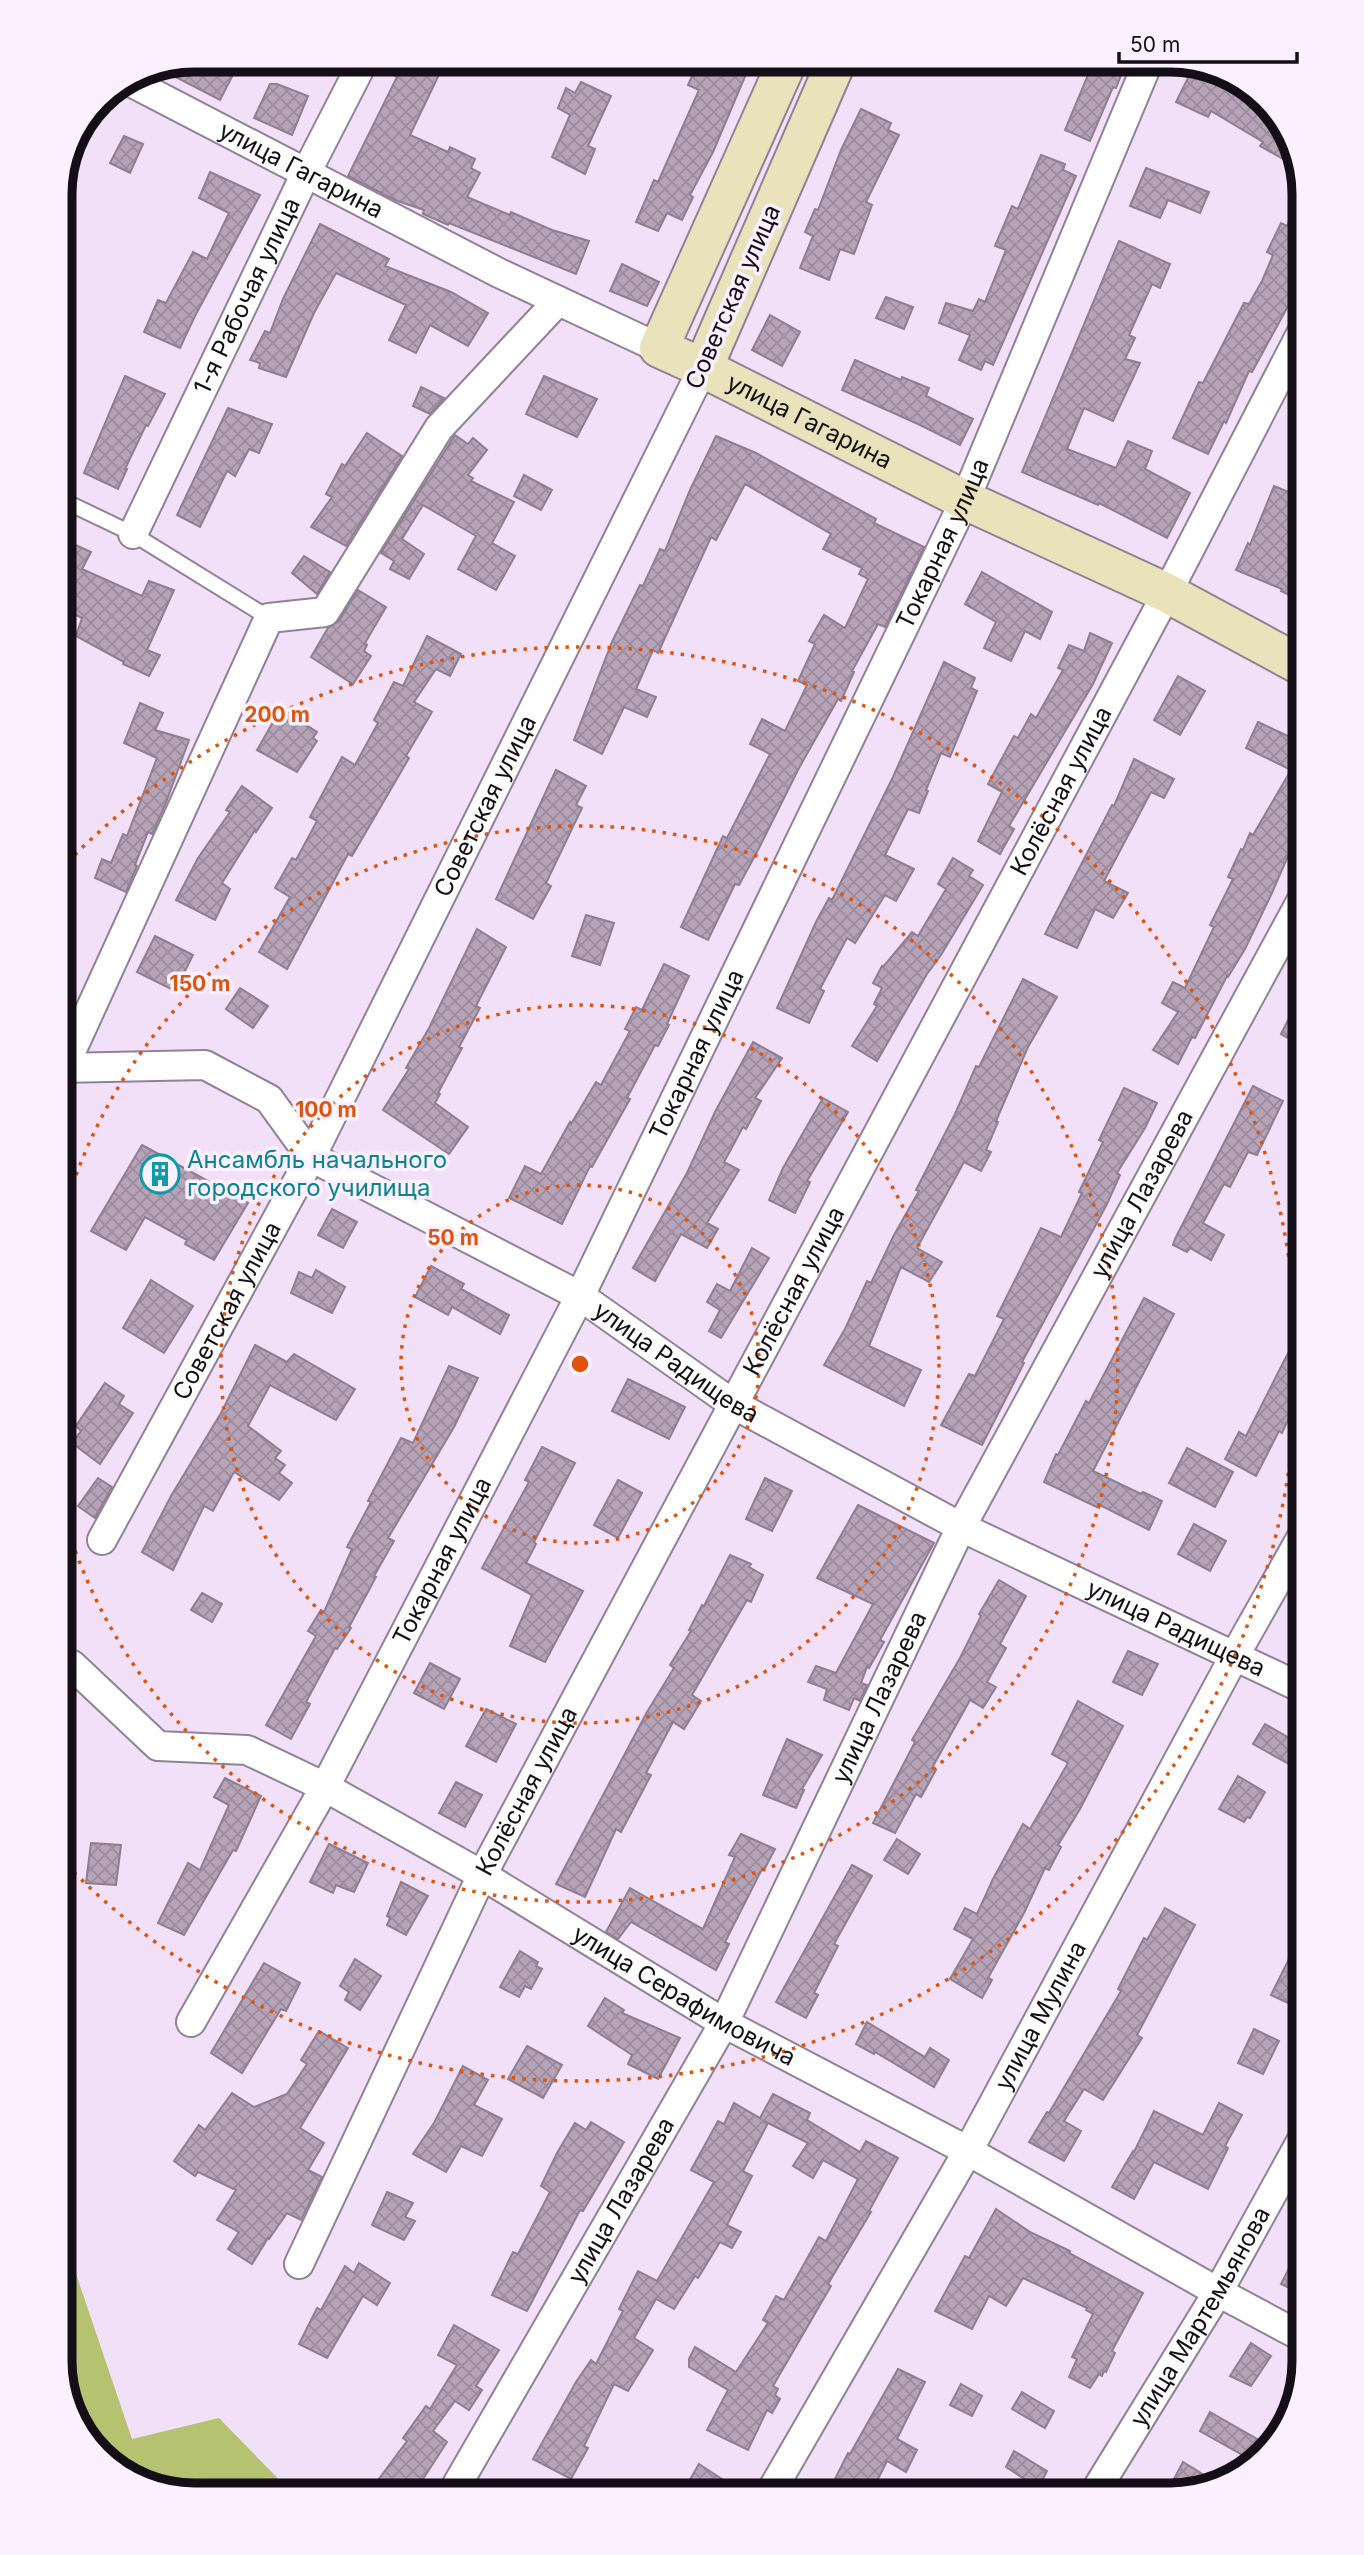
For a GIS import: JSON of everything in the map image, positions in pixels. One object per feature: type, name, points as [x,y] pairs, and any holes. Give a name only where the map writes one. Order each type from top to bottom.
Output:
[{"type":"street","name":"1-я Рабочая улица","points":[[133,534],[306,173],[358,72]]},
{"type":"street","points":[[659,348],[783,72]]},
{"type":"street","name":"Советская улица","points":[[102,1540],[311,1157],[703,368],[832,72]]},
{"type":"street","name":"Токарная улица","points":[[191,2022],[325,1787],[580,1296],[965,500],[1144,72]]},
{"type":"street","name":"улица Гагарина","points":[[138,86],[499,274],[703,368],[965,500],[1167,593],[1292,661]]},
{"type":"street","points":[[72,1046],[269,618],[326,612],[439,428],[558,301]]},
{"type":"street","name":"Колёсная улица","points":[[299,2264],[482,1875],[1167,593],[1292,351]]},
{"type":"street","name":"улица Лазарева","points":[[457,2483],[724,2023],[961,1527],[1292,918]]},
{"type":"street","name":"улица Радищева","points":[[72,1068],[205,1065],[269,1099],[311,1157],[580,1296],[733,1404],[961,1527],[1292,1683]]},
{"type":"street","name":"улица Мулина","points":[[776,2483],[968,2151],[1292,1554]]},
{"type":"street","name":"улица Серафимовича","points":[[72,1665],[158,1746],[247,1751],[325,1787],[482,1875],[724,2023],[968,2151],[1292,2332]]},
{"type":"street","name":"улица Мартемьянова","points":[[1101,2483],[1218,2292],[1292,2158]]},
{"type":"lane","points":[[72,505],[133,534],[269,618]]},
{"type":"green space","points":[[72,2264],[132,2439],[219,2418],[282,2483],[170,2481],[140,2471],[113,2453],[88,2422],[74,2385]]},
{"type":"building","points":[[234,72],[220,100],[171,75]]},
{"type":"building","points":[[397,72],[440,72],[410,135],[448,152],[450,147],[475,159],[471,168],[480,173],[467,197],[510,215],[511,212],[552,230],[589,241],[576,274],[449,223],[448,225],[423,214],[424,210],[395,200],[348,176],[397,77]]},
{"type":"building","points":[[694,72],[747,72],[713,152],[690,195],[693,197],[682,220],[667,213],[658,231],[636,222],[654,180],[658,182],[699,90],[688,85]]},
{"type":"building","points":[[1081,72],[1122,72],[1090,141],[1065,130],[1088,75]]},
{"type":"building","points":[[1190,74],[1231,88],[1257,107],[1267,120],[1283,147],[1287,161],[1260,146],[1263,142],[1211,111],[1208,117],[1176,102]]},
{"type":"building","points":[[581,82],[611,96],[588,146],[595,149],[585,174],[552,157],[570,115],[558,108],[566,88],[575,93]]},
{"type":"building","points":[[270,84],[277,84],[308,96],[292,135],[254,118]]},
{"type":"building","points":[[861,109],[891,123],[888,130],[899,135],[866,202],[872,205],[854,254],[840,249],[829,280],[800,268],[813,236],[805,232],[815,209],[818,210],[841,150]]},
{"type":"building","points":[[124,136],[143,144],[130,173],[110,163]]},
{"type":"building","points":[[1041,155],[1065,164],[1063,170],[1076,176],[993,365],[985,361],[981,370],[959,360],[970,335],[939,323],[946,303],[973,311],[979,299],[985,302],[1006,250],[995,246],[1012,206],[1018,209]]},
{"type":"building","points":[[1146,168],[1209,192],[1200,213],[1168,200],[1160,218],[1130,206]]},
{"type":"building","points":[[210,172],[260,195],[180,348],[144,332],[158,300],[166,303],[193,252],[207,259],[229,213],[199,198]]},
{"type":"building","points":[[1292,214],[1292,299],[1252,372],[1249,371],[1226,423],[1224,421],[1208,454],[1173,438],[1199,382],[1203,383],[1244,303],[1249,304],[1262,281],[1273,255],[1267,252],[1281,223],[1287,226]]},
{"type":"building","points":[[320,224],[389,259],[385,266],[451,292],[488,313],[468,346],[430,325],[416,353],[389,340],[406,305],[336,273],[314,313],[286,377],[259,368],[260,363],[250,360],[265,331],[270,333],[283,299]]},
{"type":"building","points":[[1119,241],[1170,264],[1160,288],[1152,284],[1129,335],[1135,338],[1125,359],[1140,363],[1113,421],[1084,408],[1067,449],[1116,468],[1128,441],[1152,451],[1145,469],[1190,493],[1167,538],[1099,503],[1098,505],[1022,472]]},
{"type":"building","points":[[622,264],[659,282],[647,306],[610,291]]},
{"type":"building","points":[[886,297],[913,307],[904,329],[876,318]]},
{"type":"building","points":[[770,315],[800,332],[782,366],[752,350]]},
{"type":"building","points":[[855,360],[901,380],[902,377],[929,388],[926,396],[973,419],[960,445],[842,390]]},
{"type":"building","points":[[125,376],[165,394],[148,426],[146,425],[118,489],[84,473]]},
{"type":"building","points":[[544,376],[597,399],[577,437],[526,414]]},
{"type":"building","points":[[421,387],[444,398],[430,414],[413,406]]},
{"type":"building","points":[[228,408],[272,424],[259,453],[249,449],[235,476],[227,471],[200,527],[177,515]]},
{"type":"building","points":[[367,433],[402,456],[346,546],[311,527],[332,497],[326,494],[342,464],[345,466]]},
{"type":"building","points":[[455,435],[468,444],[473,438],[487,450],[468,475],[473,478],[471,481],[514,502],[492,543],[515,556],[496,590],[458,569],[476,536],[423,505],[402,539],[424,554],[409,579],[390,569],[394,561],[381,553]]},
{"type":"building","points":[[716,436],[756,453],[876,519],[874,523],[924,547],[885,627],[878,624],[852,671],[854,672],[841,701],[838,699],[799,768],[739,885],[735,884],[708,940],[681,927],[723,836],[727,838],[770,754],[750,744],[762,719],[785,731],[807,685],[798,681],[815,644],[809,641],[824,615],[845,628],[868,579],[859,574],[862,568],[823,549],[831,534],[745,484],[716,540],[711,537],[658,653],[653,650],[636,689],[656,697],[647,717],[624,707],[602,754],[574,740],[612,642],[660,549],[665,551]]},
{"type":"building","points":[[524,475],[552,490],[541,510],[514,496]]},
{"type":"building","points":[[1274,486],[1292,494],[1292,596],[1281,591],[1282,589],[1236,570],[1248,543],[1250,545]]},
{"type":"building","points":[[72,543],[91,552],[82,569],[142,596],[149,581],[174,590],[147,650],[160,655],[149,676],[76,636],[82,618],[72,613]]},
{"type":"building","points":[[304,556],[330,572],[317,594],[292,573]]},
{"type":"building","points":[[982,572],[1052,612],[1040,639],[1025,631],[1011,661],[984,648],[996,622],[965,604]]},
{"type":"building","points":[[358,590],[386,607],[365,643],[367,645],[364,651],[371,656],[353,684],[311,657],[328,628],[339,621]]},
{"type":"building","points":[[1090,633],[1112,643],[1093,684],[1009,826],[1014,829],[1000,854],[978,841],[1002,792],[988,784],[1014,736],[1018,738],[1031,714],[1036,718],[1063,670],[1058,668],[1069,645],[1084,651]]},
{"type":"building","points":[[427,636],[461,654],[450,676],[436,669],[414,702],[432,712],[406,756],[409,758],[352,856],[348,854],[287,969],[259,952],[290,897],[275,888],[292,858],[296,860],[317,821],[310,817],[342,757],[355,765],[378,723],[374,720],[394,682],[403,686]]},
{"type":"building","points":[[944,662],[975,678],[971,688],[977,691],[950,757],[941,753],[919,813],[908,809],[885,855],[914,869],[896,901],[885,895],[855,943],[847,938],[820,989],[824,991],[809,1023],[777,1008],[816,922],[829,898],[832,900],[893,777]]},
{"type":"building","points":[[1178,676],[1205,691],[1180,735],[1154,720]]},
{"type":"building","points":[[140,703],[163,713],[155,730],[189,740],[165,805],[152,834],[148,832],[126,892],[95,878],[102,859],[111,863],[123,834],[127,836],[157,758],[124,743]]},
{"type":"building","points":[[281,708],[317,732],[313,738],[317,741],[297,772],[257,750]]},
{"type":"building","points":[[1258,722],[1292,738],[1292,847],[1245,949],[1178,1064],[1153,1050],[1178,1012],[1162,1003],[1173,982],[1185,988],[1214,927],[1210,925],[1233,879],[1228,877],[1241,849],[1243,850],[1250,833],[1253,835],[1291,770],[1246,748]]},
{"type":"building","points":[[1134,759],[1174,779],[1164,798],[1151,792],[1104,881],[1128,893],[1113,918],[1095,909],[1077,948],[1045,934],[1112,805],[1114,806]]},
{"type":"building","points":[[556,770],[586,786],[576,805],[582,808],[546,883],[551,886],[533,919],[496,899]]},
{"type":"building","points":[[242,786],[272,808],[222,883],[230,889],[215,920],[176,900],[198,858],[230,812],[226,810]]},
{"type":"building","points":[[953,858],[973,870],[969,876],[983,885],[877,1061],[852,1046],[877,1006],[874,1004],[882,988],[873,983],[882,966],[912,932],[918,936],[946,889],[938,884]]},
{"type":"building","points":[[586,915],[614,923],[600,965],[572,956]]},
{"type":"building","points":[[477,929],[506,947],[476,1006],[480,1008],[459,1047],[462,1048],[435,1103],[468,1127],[449,1154],[383,1110],[409,1069],[406,1068],[429,1028]]},
{"type":"building","points":[[155,936],[193,955],[175,991],[137,972]]},
{"type":"building","points":[[664,964],[689,976],[667,1024],[669,1025],[658,1046],[655,1045],[627,1098],[630,1099],[592,1167],[590,1166],[562,1224],[509,1198],[525,1166],[541,1174],[596,1082],[601,1085],[630,1031],[625,1029],[636,1007],[642,1010]]},
{"type":"building","points":[[1023,979],[1057,997],[1028,1047],[996,1121],[998,1122],[986,1150],[991,1152],[981,1171],[964,1162],[917,1248],[942,1262],[929,1282],[901,1267],[869,1346],[921,1370],[904,1406],[824,1365],[845,1329],[867,1281],[871,1283],[919,1191],[916,1190],[976,1066],[979,1067]]},
{"type":"building","points":[[240,988],[268,1006],[253,1028],[226,1009]]},
{"type":"building","points":[[1291,1014],[1292,1040],[1281,1034]]},
{"type":"building","points":[[753,1042],[782,1058],[755,1098],[761,1101],[724,1162],[739,1170],[707,1223],[718,1229],[707,1248],[681,1234],[655,1281],[633,1268],[687,1173],[715,1112]]},
{"type":"building","points":[[1253,1086],[1283,1101],[1257,1155],[1248,1152],[1230,1187],[1224,1184],[1203,1223],[1224,1235],[1211,1260],[1190,1248],[1187,1252],[1173,1245]]},
{"type":"building","points":[[1124,1088],[1157,1103],[1117,1173],[1120,1175],[1107,1204],[1022,1362],[1024,1363],[982,1445],[941,1425],[969,1374],[975,1376],[1004,1319],[997,1316],[1041,1228],[1061,1237],[1103,1142],[1099,1140]]},
{"type":"building","points":[[823,1098],[848,1112],[807,1181],[810,1182],[795,1213],[769,1200],[783,1168]]},
{"type":"building","name":"Ансамбль начального городского училища","points":[[142,1145],[248,1203],[214,1260],[185,1244],[187,1240],[145,1217],[126,1250],[91,1231]]},
{"type":"building","points":[[332,1209],[357,1222],[343,1248],[318,1235]]},
{"type":"building","points":[[752,1248],[769,1258],[721,1338],[709,1331],[720,1310],[707,1302],[717,1284],[730,1291]]},
{"type":"building","points":[[431,1266],[464,1284],[461,1289],[509,1315],[500,1334],[452,1307],[448,1315],[415,1297]]},
{"type":"building","points":[[316,1270],[345,1287],[332,1313],[291,1293],[299,1272],[312,1278]]},
{"type":"building","points":[[151,1280],[193,1306],[164,1353],[123,1328]]},
{"type":"building","points":[[1144,1298],[1174,1314],[1093,1471],[1162,1501],[1149,1530],[1100,1505],[1099,1508],[1044,1482],[1056,1454],[1058,1455],[1086,1401],[1089,1403]]},
{"type":"building","points":[[255,1345],[287,1362],[294,1354],[355,1389],[336,1420],[270,1385],[248,1426],[281,1451],[275,1458],[285,1465],[279,1473],[292,1483],[279,1500],[234,1472],[213,1511],[204,1506],[173,1570],[142,1552],[171,1496],[221,1413]]},
{"type":"building","points":[[1288,1353],[1292,1355],[1292,1412],[1256,1476],[1225,1459],[1239,1432],[1246,1436]]},
{"type":"building","points":[[449,1366],[478,1378],[454,1427],[388,1538],[394,1541],[374,1576],[376,1577],[349,1627],[351,1628],[337,1649],[335,1648],[306,1702],[310,1704],[291,1739],[266,1725],[316,1636],[308,1631],[321,1610],[324,1612],[352,1549],[347,1547],[371,1502],[368,1501],[401,1438],[413,1443]]},
{"type":"building","points":[[628,1379],[685,1407],[669,1439],[612,1411]]},
{"type":"building","points":[[105,1383],[124,1396],[119,1404],[133,1413],[100,1464],[72,1443],[81,1431],[76,1426]]},
{"type":"building","points":[[542,1447],[575,1463],[526,1563],[583,1591],[545,1662],[510,1646],[532,1595],[482,1568],[529,1482],[525,1480]]},
{"type":"building","points":[[1187,1448],[1233,1472],[1215,1507],[1169,1483]]},
{"type":"building","points":[[98,1478],[112,1487],[95,1518],[78,1506]]},
{"type":"building","points":[[765,1478],[792,1491],[772,1531],[746,1519]]},
{"type":"building","points":[[618,1480],[642,1493],[618,1538],[594,1525]]},
{"type":"building","points":[[858,1505],[934,1543],[880,1640],[884,1642],[869,1668],[867,1667],[861,1683],[867,1685],[860,1701],[854,1698],[849,1710],[824,1700],[827,1689],[808,1682],[816,1666],[836,1673],[873,1604],[817,1578]]},
{"type":"building","points":[[1194,1524],[1226,1541],[1210,1571],[1178,1554]]},
{"type":"building","points":[[730,1555],[751,1564],[749,1567],[763,1575],[751,1602],[747,1600],[692,1695],[701,1701],[684,1729],[673,1722],[646,1773],[651,1775],[621,1832],[616,1829],[585,1897],[556,1884],[647,1712],[674,1668],[670,1665],[691,1631],[689,1630]]},
{"type":"building","points":[[999,1580],[1026,1596],[1000,1644],[1006,1648],[987,1682],[996,1687],[983,1708],[970,1700],[932,1768],[936,1770],[921,1797],[916,1794],[895,1833],[873,1823],[915,1742],[912,1740],[960,1658],[981,1616],[979,1614]]},
{"type":"building","points":[[202,1593],[222,1604],[212,1622],[191,1610]]},
{"type":"building","points":[[1128,1651],[1158,1664],[1142,1695],[1113,1682]]},
{"type":"building","points":[[430,1663],[460,1679],[444,1709],[414,1693]]},
{"type":"building","points":[[1078,1701],[1123,1726],[1058,1845],[1061,1847],[1049,1870],[1045,1868],[988,1978],[992,1980],[982,1998],[950,1979],[973,1939],[954,1929],[965,1908],[977,1914],[1023,1824],[1030,1829],[1068,1763],[1052,1754]]},
{"type":"building","points":[[486,1709],[516,1724],[496,1762],[466,1746]]},
{"type":"building","points":[[1265,1724],[1292,1740],[1292,1766],[1253,1744]]},
{"type":"building","points":[[787,1739],[822,1755],[802,1789],[804,1790],[796,1808],[763,1795]]},
{"type":"building","points":[[1238,1776],[1265,1792],[1250,1818],[1247,1817],[1244,1822],[1219,1809]]},
{"type":"building","points":[[225,1778],[261,1796],[236,1851],[233,1850],[184,1935],[158,1923],[188,1863],[200,1870],[229,1805],[214,1797]]},
{"type":"building","points":[[456,1782],[482,1795],[465,1827],[439,1813]]},
{"type":"building","points":[[741,1834],[775,1849],[725,1942],[729,1944],[716,1970],[631,1922],[618,1939],[606,1932],[630,1888],[703,1929],[735,1857],[729,1855]]},
{"type":"building","points":[[897,1839],[920,1854],[908,1874],[884,1860]]},
{"type":"building","points":[[91,1843],[121,1845],[116,1885],[86,1883]]},
{"type":"building","points":[[329,1844],[368,1863],[354,1892],[336,1885],[333,1893],[310,1882]]},
{"type":"building","points":[[852,1865],[872,1876],[834,1944],[838,1946],[814,1993],[818,1995],[806,2018],[776,2002]]},
{"type":"building","points":[[401,1882],[428,1896],[406,1935],[387,1925],[390,1918],[387,1916]]},
{"type":"building","points":[[1165,1908],[1195,1925],[1137,2035],[1142,2038],[1103,2100],[1084,2089],[1064,2121],[1081,2131],[1064,2161],[1029,2142],[1121,1991],[1118,1989],[1144,1938],[1147,1940]]},
{"type":"building","points":[[520,1951],[538,1962],[536,1966],[542,1969],[531,1989],[525,1986],[519,1997],[500,1987]]},
{"type":"building","points":[[1292,1953],[1292,2005],[1271,1995]]},
{"type":"building","points":[[355,1959],[381,1976],[360,2010],[345,2000],[349,1992],[340,1986]]},
{"type":"building","points":[[264,1963],[300,1983],[286,2011],[281,2009],[242,2073],[211,2053]]},
{"type":"building","points":[[605,1998],[624,2010],[622,2013],[680,2038],[658,2079],[628,2064],[632,2055],[588,2026]]},
{"type":"building","points":[[867,2022],[925,2057],[930,2048],[949,2060],[934,2087],[875,2052],[874,2054],[856,2044]]},
{"type":"building","points":[[1254,2029],[1279,2041],[1263,2074],[1238,2063]]},
{"type":"building","points":[[319,2031],[348,2048],[300,2128],[324,2143],[308,2170],[322,2177],[301,2220],[287,2213],[252,2264],[228,2249],[239,2232],[217,2220],[236,2190],[198,2172],[195,2176],[174,2161],[199,2125],[205,2130],[232,2093],[254,2107],[287,2094],[307,2064],[301,2060]]},
{"type":"building","points":[[527,2046],[562,2065],[543,2098],[508,2079]]},
{"type":"building","points":[[463,2066],[488,2080],[474,2105],[502,2119],[482,2156],[461,2146],[446,2172],[413,2154],[434,2123]]},
{"type":"building","points":[[773,2094],[810,2113],[807,2120],[860,2152],[866,2141],[898,2158],[869,2211],[871,2212],[828,2284],[831,2286],[773,2386],[778,2389],[775,2395],[780,2399],[772,2413],[767,2410],[748,2450],[707,2430],[728,2390],[689,2367],[689,2359],[695,2347],[736,2372],[768,2323],[763,2320],[776,2296],[784,2300],[819,2237],[826,2241],[858,2179],[823,2160],[813,2178],[793,2166],[808,2143],[768,2123],[743,2171],[752,2176],[727,2225],[741,2232],[732,2248],[720,2242],[698,2278],[695,2276],[674,2309],[656,2299],[634,2338],[653,2350],[628,2391],[614,2384],[584,2446],[588,2448],[571,2479],[533,2459],[576,2382],[591,2360],[596,2364],[623,2311],[619,2309],[638,2271],[657,2281],[714,2182],[691,2170],[718,2121],[724,2124],[734,2103],[760,2118]]},
{"type":"building","points":[[1219,2103],[1242,2115],[1225,2146],[1228,2148],[1208,2189],[1154,2162],[1134,2199],[1112,2187],[1134,2152],[1154,2111],[1203,2135]]},
{"type":"building","points":[[591,2122],[624,2142],[583,2211],[580,2210],[527,2311],[492,2295],[513,2252],[518,2254],[550,2192],[541,2186],[557,2153],[575,2123],[586,2130]]},
{"type":"building","points":[[387,2192],[413,2203],[405,2217],[415,2221],[404,2240],[372,2225]]},
{"type":"building","points":[[996,2209],[1030,2232],[1070,2251],[1069,2253],[1143,2293],[1112,2351],[1115,2353],[1106,2372],[1104,2371],[1102,2376],[1099,2374],[1090,2388],[1069,2377],[1077,2359],[1072,2357],[1093,2314],[1086,2310],[1087,2308],[1023,2278],[1006,2306],[989,2296],[972,2329],[935,2311],[965,2256],[969,2258]]},
{"type":"building","points":[[1292,2262],[1292,2289],[1281,2284]]},
{"type":"building","points":[[359,2263],[390,2283],[377,2305],[363,2296],[327,2358],[299,2344],[317,2308],[321,2310],[345,2266],[354,2273]]},
{"type":"building","points":[[454,2325],[499,2350],[476,2386],[482,2390],[469,2410],[455,2401],[433,2431],[447,2442],[422,2483],[376,2483],[407,2441],[403,2438],[426,2406],[430,2409],[457,2365],[438,2355]]},
{"type":"building","points":[[1251,2343],[1271,2356],[1251,2386],[1230,2376]]},
{"type":"building","points":[[898,2369],[925,2382],[897,2439],[917,2450],[906,2472],[887,2461],[876,2483],[833,2483],[848,2453],[850,2454]]},
{"type":"building","points":[[961,2384],[982,2396],[972,2416],[950,2405]]},
{"type":"building","points":[[1022,2392],[1054,2411],[1045,2428],[1012,2409]]},
{"type":"building","points":[[1210,2412],[1257,2439],[1246,2457],[1200,2431]]},
{"type":"building","points":[[1014,2451],[1047,2471],[1041,2483],[1030,2483],[1006,2467]]},
{"type":"building","points":[[1183,2462],[1207,2477],[1194,2481],[1172,2483]]},
{"type":"building","points":[[699,2464],[728,2483],[688,2483]]},
{"type":"place","name":"Ансамбль начального городского училища","points":[[160,1174]]}]
